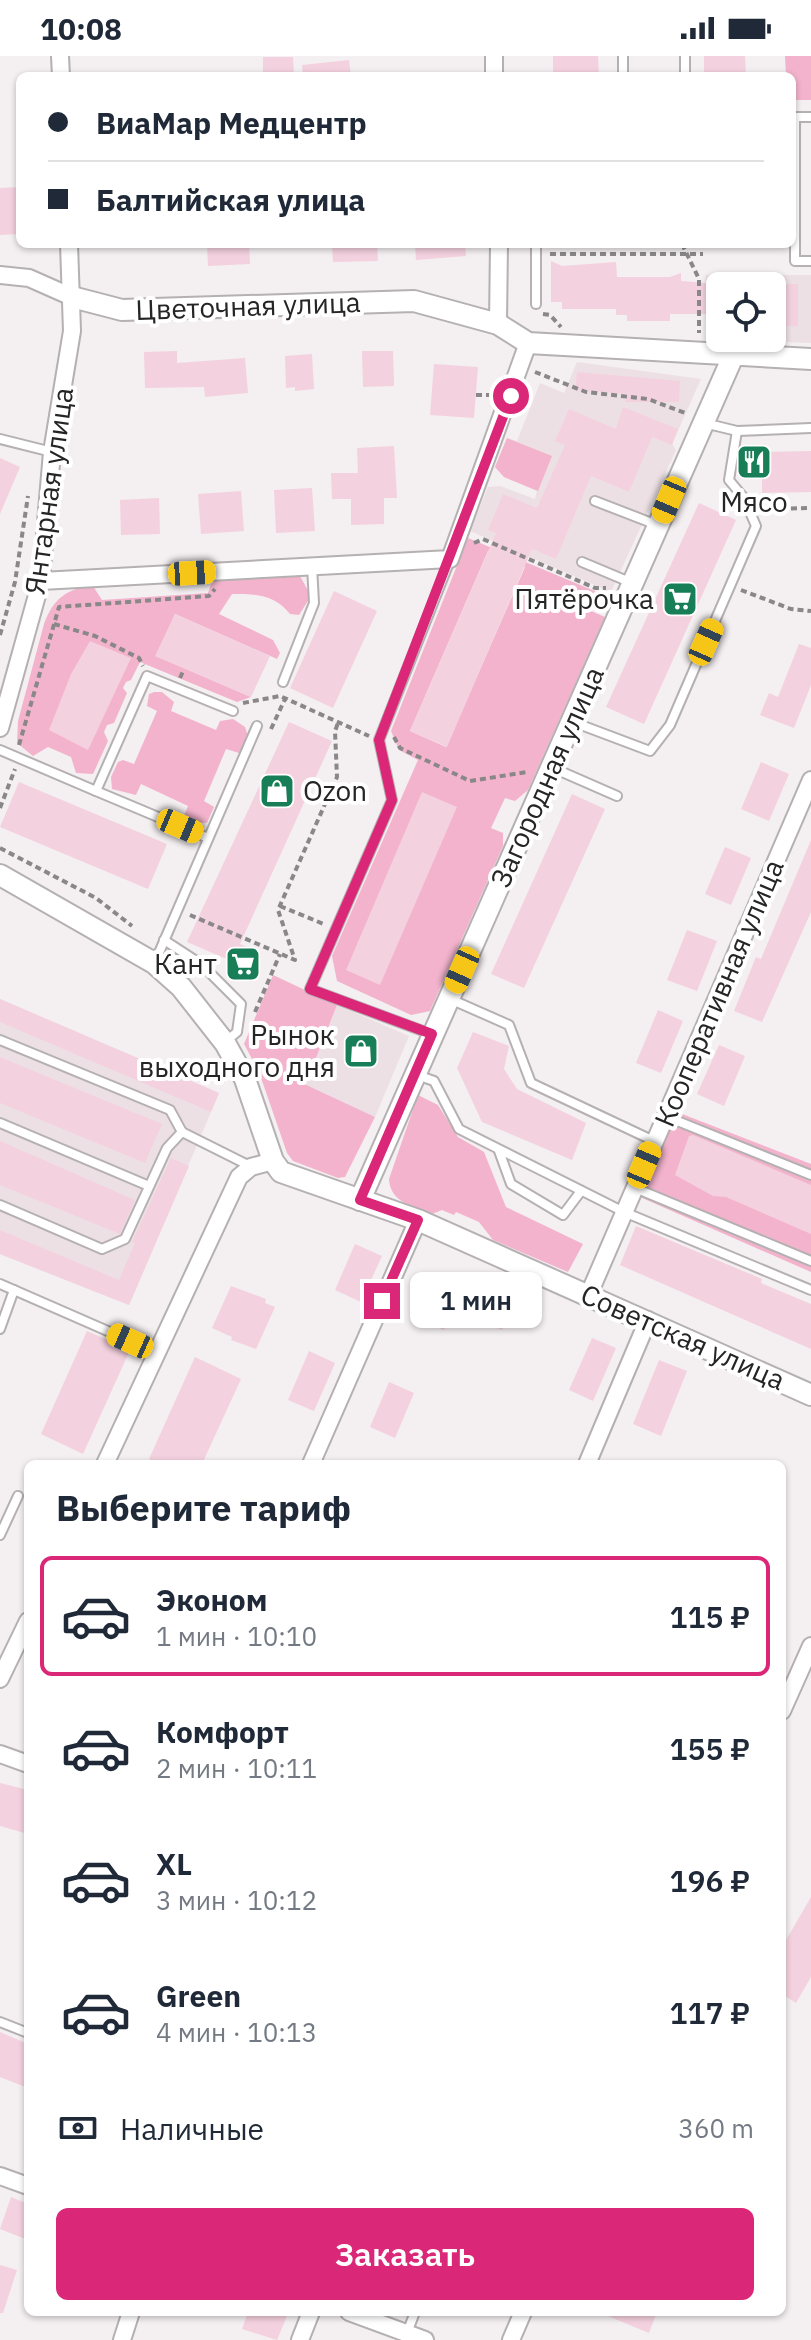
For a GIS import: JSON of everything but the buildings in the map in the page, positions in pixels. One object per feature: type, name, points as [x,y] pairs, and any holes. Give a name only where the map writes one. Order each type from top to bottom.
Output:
[{"type":"street","name":"Янтарная улица","points":[[0,728],[41,581],[52,452],[72,331],[69,248]]},
{"type":"street","points":[[498,324],[501,248]]},
{"type":"street","name":"Цветочная улица","points":[[0,275],[29,278],[72,297],[122,310],[414,301],[498,324],[528,343]]},
{"type":"street","points":[[41,581],[452,555],[522,367],[528,343],[811,359]]},
{"type":"street","name":"Загородная улица","points":[[360,1200],[450,999],[542,770],[572,721],[658,526],[696,418],[734,354]]},
{"type":"street","name":"Кооперативная улица","points":[[589,1294],[811,780]]},
{"type":"street","points":[[0,875],[154,963],[181,987],[225,1043],[245,1079],[273,1161],[251,1167],[239,1177],[107,1460]]},
{"type":"street","name":"Советская улица","points":[[273,1161],[281,1172],[418,1220],[811,1395]]},
{"type":"street","points":[[313,1460],[418,1220]]},
{"type":"street","points":[[589,1460],[648,1320]]},
{"type":"street","points":[[0,1679],[24,1629]]},
{"type":"street","points":[[786,1702],[811,1646]]},
{"type":"street","points":[[0,1754],[24,1763]]},
{"type":"street","points":[[0,2176],[24,2184]]},
{"type":"street","points":[[122,2340],[130,2316]]},
{"type":"street","points":[[300,2340],[309,2316]]},
{"type":"street","points":[[360,2316],[425,2340]]},
{"type":"street","points":[[511,2340],[521,2316]]},
{"type":"lane","points":[[536,248],[536,304]]},
{"type":"lane","points":[[795,248],[795,261],[811,261]]},
{"type":"lane","points":[[696,418],[737,431],[811,428]]},
{"type":"lane","points":[[572,721],[650,751],[670,725],[756,526],[729,480],[737,431]]},
{"type":"lane","points":[[0,439],[52,452]]},
{"type":"lane","points":[[595,501],[658,526]]},
{"type":"lane","points":[[432,1034],[310,989],[392,800],[379,740],[452,555]]},
{"type":"lane","points":[[582,562],[629,591]]},
{"type":"lane","points":[[283,682],[314,603],[312,566]]},
{"type":"lane","points":[[96,791],[147,676],[235,708]]},
{"type":"lane","points":[[154,963],[257,726]]},
{"type":"lane","points":[[0,750],[208,838]]},
{"type":"lane","points":[[542,770],[617,796]]},
{"type":"lane","points":[[164,940],[201,964],[241,1004],[237,1032],[225,1043]]},
{"type":"lane","points":[[450,999],[509,1025],[531,1083],[654,1141]]},
{"type":"lane","points":[[0,1040],[170,1110],[182,1132],[251,1167]]},
{"type":"lane","points":[[415,1074],[434,1081],[459,1129],[624,1212],[811,1290]]},
{"type":"lane","points":[[665,1116],[811,1175]]},
{"type":"lane","points":[[0,1123],[149,1186]]},
{"type":"lane","points":[[0,1205],[102,1249],[125,1239],[167,1148],[182,1132]]},
{"type":"lane","points":[[498,1150],[511,1184],[563,1215],[581,1191]]},
{"type":"lane","points":[[634,1188],[811,1261]]},
{"type":"lane","points":[[0,1284],[159,1353]]},
{"type":"lane","points":[[0,1329],[14,1290]]},
{"type":"lane","points":[[0,1535],[18,1496]]},
{"type":"lane","points":[[0,2022],[24,2031]]},
{"type":"lane","points":[[407,2333],[413,2316]]},
{"type":"path","points":[[683,248],[699,279],[699,341]]},
{"type":"path","points":[[536,256],[703,254]]},
{"type":"path","points":[[522,367],[586,392],[648,399],[696,418]]},
{"type":"path","points":[[0,635],[15,582],[29,494]]},
{"type":"path","points":[[749,510],[811,508]]},
{"type":"path","points":[[452,555],[483,539],[595,588],[629,591]]},
{"type":"path","points":[[0,808],[16,766],[59,607],[209,596],[220,582]]},
{"type":"path","points":[[730,586],[791,609],[811,611]]},
{"type":"path","points":[[54,624],[95,636],[139,658],[147,676]]},
{"type":"path","points":[[235,708],[280,696],[379,740]]},
{"type":"path","points":[[190,915],[295,960],[280,906],[337,777],[335,731],[338,723]]},
{"type":"path","points":[[393,730],[400,748],[470,781],[542,770]]},
{"type":"path","points":[[0,848],[96,898],[140,932],[164,940]]},
{"type":"path","points":[[280,906],[335,930]]},
{"type":"path","points":[[252,1018],[280,954]]},
{"type":"shaded area","points":[[785,56],[811,56],[811,100],[796,100],[796,72],[786,72]]},
{"type":"shaded area","points":[[786,275],[811,275],[811,343],[786,342]]},
{"type":"shaded area","points":[[577,362],[701,379],[672,444],[676,450],[611,592],[470,531],[488,487],[500,486],[535,499],[537,491],[504,477],[495,467],[507,438],[517,441],[540,383],[564,393]]},
{"type":"shaded area","points":[[507,438],[552,456],[538,491],[504,477],[495,467]]},
{"type":"shaded area","points":[[468,538],[597,592],[589,610],[605,617],[528,790],[515,801],[505,798],[491,828],[503,833],[503,846],[430,1011],[411,1015],[337,981],[332,956],[418,760],[399,750],[391,731]],"holes":[[[488,551],[525,567],[446,747],[410,731]]]},
{"type":"shaded area","points":[[300,576],[311,596],[299,615],[290,614],[271,599],[241,594],[232,594],[219,614],[273,640],[280,653],[277,659],[175,614],[156,656],[251,697],[237,702],[140,662],[123,688],[127,693],[114,723],[107,725],[104,732],[108,741],[93,774],[76,773],[71,757],[48,747],[33,756],[17,743],[18,721],[44,624],[52,608],[68,592],[93,586],[102,600],[208,593],[211,584],[219,579]]},
{"type":"shaded area","points":[[162,692],[174,702],[171,711],[216,730],[220,721],[233,719],[245,727],[248,736],[239,753],[226,749],[204,801],[214,807],[207,823],[192,822],[184,816],[188,806],[141,784],[136,795],[112,789],[111,777],[118,762],[123,760],[134,764],[157,711],[147,706],[149,694]]},
{"type":"shaded area","points":[[273,975],[337,1005],[312,1068],[308,1066],[302,1083],[375,1117],[345,1177],[338,1178],[293,1161],[287,1153],[259,1072],[244,1044]]},
{"type":"shaded area","points":[[0,999],[219,1093],[129,1305],[0,1254]]},
{"type":"shaded area","name":"Рынок выходного дня","points":[[337,1005],[409,1036],[375,1117],[302,1084],[308,1066],[312,1068]]},
{"type":"shaded area","points":[[418,1095],[438,1105],[458,1137],[484,1152],[506,1207],[583,1244],[568,1272],[493,1240],[479,1222],[456,1212],[454,1215],[442,1210],[432,1214],[403,1202],[393,1193],[389,1179]]},
{"type":"shaded area","points":[[677,1112],[811,1164],[811,1272],[640,1197]]},
{"type":"place","name":"Мясо","points":[[754,462]]},
{"type":"place","name":"Пятёрочка","points":[[680,599]]},
{"type":"place","name":"Ozon","points":[[277,791]]},
{"type":"place","name":"Кант","points":[[243,964]]},
{"type":"place","name":"Рынок выходного дня","points":[[361,1051]]},
{"type":"route","points":[[382,1301],[418,1220],[360,1200],[432,1034],[310,989],[392,800],[379,740],[511,396]]}]
